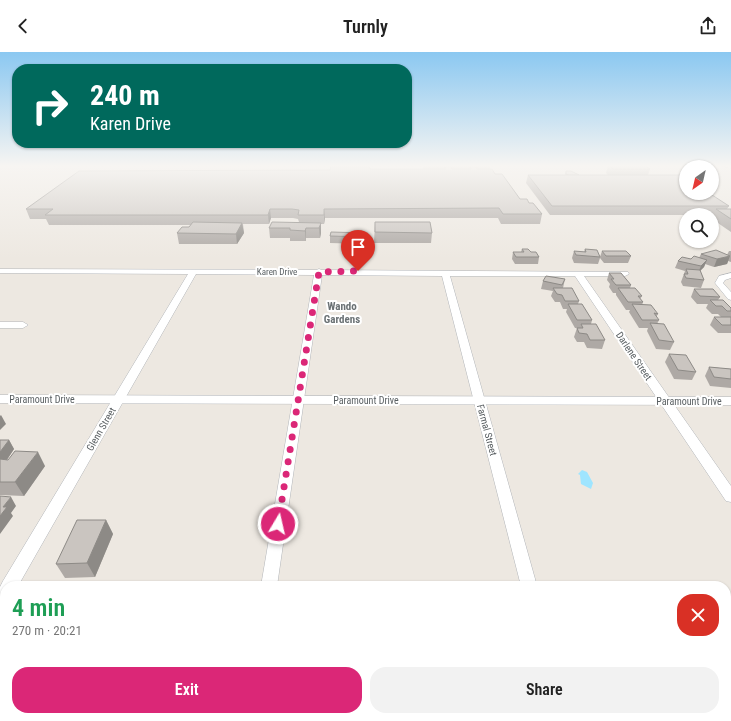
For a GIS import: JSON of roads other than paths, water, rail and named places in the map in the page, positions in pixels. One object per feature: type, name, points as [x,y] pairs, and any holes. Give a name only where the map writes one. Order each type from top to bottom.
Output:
[{"type":"street","name":"Karen Drive","points":[[0,271],[625,274]]},
{"type":"street","name":"Glenn Street","points":[[12,581],[193,272]]},
{"type":"street","points":[[270,581],[319,272]]},
{"type":"street","name":"Farmal Street","points":[[445,273],[528,581]]},
{"type":"street","name":"Darlene Street","points":[[578,274],[731,497]]},
{"type":"street","points":[[731,274],[722,278],[718,283],[731,297]]},
{"type":"street","points":[[0,326],[23,326]]},
{"type":"street","name":"Paramount Drive","points":[[0,399],[731,401]]},
{"type":"water","points":[[582,470],[587,472],[593,483],[591,489],[581,484],[580,475],[578,474]]},
{"type":"district","name":"Wando Gardens","points":[[342,312]]}]
